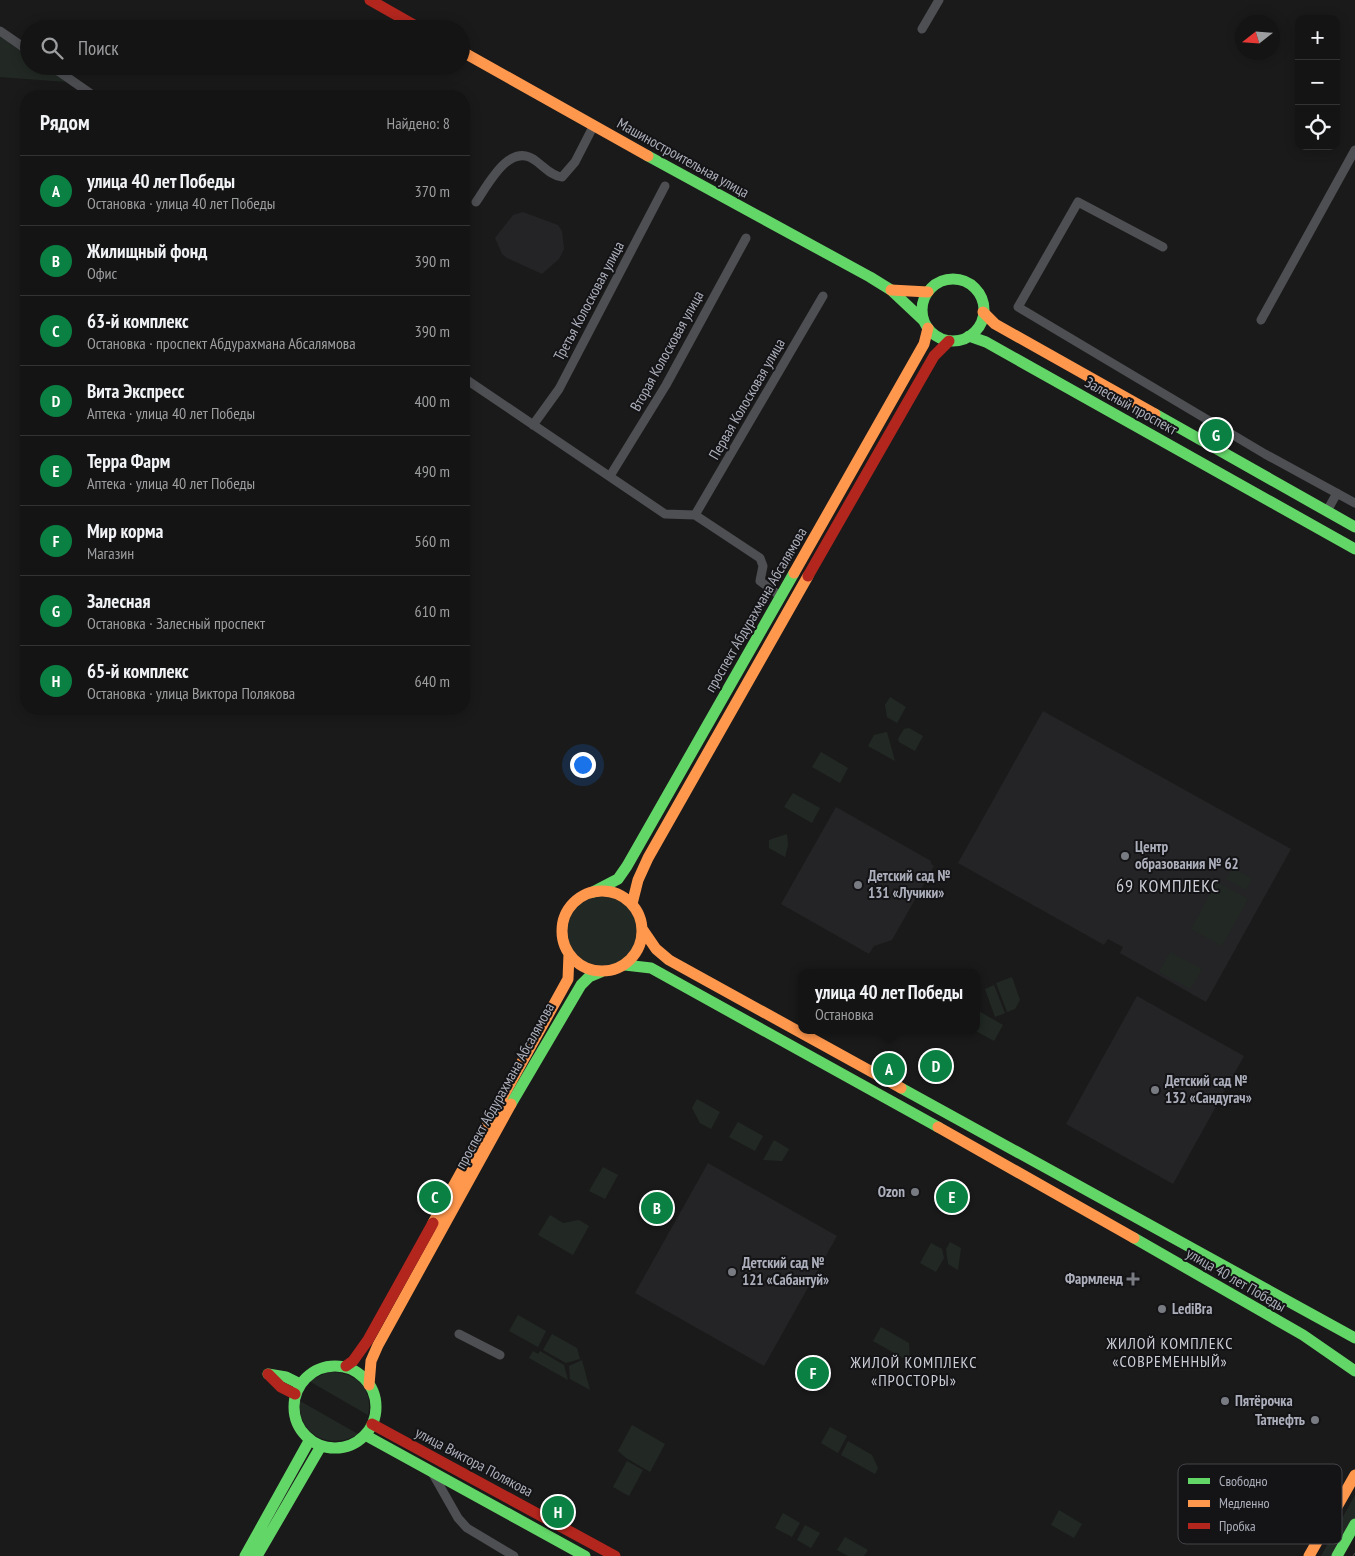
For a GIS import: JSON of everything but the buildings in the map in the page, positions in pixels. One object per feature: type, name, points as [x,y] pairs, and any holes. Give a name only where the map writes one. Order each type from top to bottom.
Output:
[{"type":"street","points":[[370,0],[406,20]]},
{"type":"street","points":[[922,29],[939,0]]},
{"type":"street","points":[[0,30],[20,44]]},
{"type":"street","name":"Машиностроительная улица","points":[[470,56],[891,290],[926,324]]},
{"type":"street","points":[[64,75],[85,90]]},
{"type":"street","points":[[476,202],[511,157],[521,154],[533,158],[549,172],[562,177],[575,162],[594,125]]},
{"type":"street","points":[[1261,320],[1355,150]]},
{"type":"street","name":"Третья Колосковая улица","points":[[533,425],[559,389],[664,186]]},
{"type":"street","points":[[1163,247],[1078,202],[1018,307],[1265,454],[1355,503]]},
{"type":"street","name":"Вторая Колосковая улица","points":[[610,476],[666,385],[746,238]]},
{"type":"street","points":[[961,280],[978,292],[984,312],[981,321],[969,336],[949,341],[941,338],[926,324],[922,307],[928,292],[942,281],[961,280]]},
{"type":"street","name":"Машиностроительная улица","points":[[891,290],[928,292]]},
{"type":"street","name":"Первая Колосковая улица","points":[[695,515],[823,296]]},
{"type":"street","name":"Залесный проспект","points":[[984,312],[995,324],[1355,527]]},
{"type":"street","name":"проспект Абдурахмана Абсалямова","points":[[593,892],[618,879],[627,866],[924,344],[926,324]]},
{"type":"street","name":"Залесный проспект","points":[[969,336],[995,347],[1355,549]]},
{"type":"street","name":"проспект Абдурахмана Абсалямова","points":[[632,904],[639,875],[656,843],[934,356],[949,341]]},
{"type":"street","points":[[470,382],[665,514],[695,515],[760,558],[763,566],[760,581],[780,596]]},
{"type":"street","points":[[1327,511],[1337,493]]},
{"type":"street","points":[[593,892],[611,892],[632,904],[638,912],[643,930],[638,950],[625,965],[601,972],[588,969],[568,954],[562,930],[564,917],[570,906],[580,897],[593,892]]},
{"type":"street","name":"улица 40 лет Победы","points":[[643,930],[649,944],[658,952],[798,1031]]},
{"type":"street","name":"проспект Абдурахмана Абсалямова","points":[[346,1366],[357,1356],[368,1340],[568,979],[568,954]]},
{"type":"street","name":"улица 40 лет Победы","points":[[625,965],[638,964],[651,968],[1017,1171],[1324,1348],[1355,1371]]},
{"type":"street","name":"проспект Абдурахмана Абсалямова","points":[[369,1385],[370,1361],[378,1345],[530,1069],[581,985],[589,977],[601,972]]},
{"type":"street","name":"улица 40 лет Победы","points":[[804,1034],[1355,1338]]},
{"type":"street","points":[[1219,1288],[1218,1275],[1222,1270],[1230,1268]]},
{"type":"street","points":[[459,1334],[500,1355]]},
{"type":"street","points":[[346,1366],[362,1376],[369,1385],[376,1407],[372,1424],[365,1435],[354,1444],[334,1449],[321,1446],[309,1440],[298,1428],[293,1411],[298,1389],[318,1370],[346,1366]]},
{"type":"street","name":"улица Виктора Полякова","points":[[372,1424],[615,1556]]},
{"type":"street","name":"улица Виктора Полякова","points":[[365,1435],[585,1556]]},
{"type":"street","points":[[245,1556],[309,1440]]},
{"type":"street","points":[[258,1556],[321,1446]]},
{"type":"street","points":[[431,1472],[462,1524],[514,1556]]},
{"type":"street","points":[[1342,1498],[1355,1475]]},
{"type":"street","points":[[1337,1556],[1355,1524]]},
{"type":"street","points":[[1309,1556],[1316,1544]]},
{"type":"shaded area","points":[[0,37],[20,50],[20,75],[57,75],[67,82],[0,77]]},
{"type":"shaded area","points":[[523,212],[558,225],[562,231],[564,249],[559,259],[542,274],[507,258],[502,254],[495,238],[513,215]]},
{"type":"shaded area","points":[[890,697],[906,707],[897,723],[887,717],[885,705]]},
{"type":"shaded area","name":"Центр образования № 62","points":[[1043,711],[1291,849],[1206,1002],[1120,953],[1123,947],[1108,939],[1104,945],[958,863]]},
{"type":"shaded area","points":[[909,728],[923,736],[915,751],[899,742],[898,739],[904,729]]},
{"type":"shaded area","points":[[887,732],[895,761],[868,746],[874,735]]},
{"type":"shaded area","points":[[821,752],[848,768],[840,783],[812,767]]},
{"type":"shaded area","points":[[793,793],[820,808],[812,823],[784,807]]},
{"type":"shaded area","name":"Детский сад № 131 «Лучики»","points":[[836,807],[931,861],[931,864],[934,866],[892,940],[874,946],[869,954],[781,904]]},
{"type":"shaded area","points":[[787,834],[788,845],[785,857],[769,848],[769,840]]},
{"type":"shaded area","points":[[1233,868],[1252,879],[1246,890],[1226,879]]},
{"type":"shaded area","points":[[1217,882],[1248,899],[1222,946],[1191,929]]},
{"type":"shaded area","points":[[602,896],[615,899],[627,906],[634,918],[637,931],[634,944],[627,956],[615,963],[602,966],[589,963],[577,956],[570,944],[567,931],[570,918],[577,906],[589,899]]},
{"type":"shaded area","points":[[1170,952],[1202,969],[1190,989],[1159,972]]},
{"type":"shaded area","points":[[1012,977],[1020,1000],[1015,1009],[1007,1012],[996,983]]},
{"type":"shaded area","points":[[994,985],[1005,1013],[995,1017],[985,989]]},
{"type":"shaded area","name":"Детский сад № 132 «Сандугач»","points":[[1137,996],[1244,1056],[1173,1184],[1066,1124]]},
{"type":"shaded area","points":[[980,1012],[1003,1025],[994,1041],[980,1033]]},
{"type":"shaded area","points":[[697,1099],[720,1112],[711,1129],[700,1123],[692,1108]]},
{"type":"shaded area","points":[[738,1122],[763,1136],[755,1151],[729,1137]]},
{"type":"shaded area","points":[[774,1140],[789,1149],[782,1161],[763,1160]]},
{"type":"shaded area","name":"Детский сад № 121 «Сабантуй»","points":[[708,1163],[837,1236],[764,1366],[635,1293]]},
{"type":"shaded area","points":[[603,1167],[618,1175],[605,1199],[589,1191]]},
{"type":"shaded area","points":[[550,1215],[563,1223],[579,1220],[589,1226],[573,1255],[538,1235]]},
{"type":"shaded area","points":[[950,1242],[961,1248],[958,1270],[948,1264],[946,1249]]},
{"type":"shaded area","points":[[931,1243],[942,1249],[944,1258],[936,1272],[920,1263]]},
{"type":"shaded area","points":[[518,1315],[546,1331],[538,1347],[509,1331]]},
{"type":"shaded area","points":[[881,1327],[909,1343],[910,1362],[873,1341]]},
{"type":"shaded area","points":[[552,1334],[577,1348],[580,1359],[566,1363],[543,1350]]},
{"type":"shaded area","points":[[533,1351],[538,1354],[540,1351],[564,1365],[568,1380],[529,1358]]},
{"type":"shaded area","points":[[582,1360],[590,1390],[570,1379],[569,1366]]},
{"type":"shaded area","points":[[328,1372],[346,1374],[360,1383],[368,1396],[368,1415],[309,1381]]},
{"type":"shaded area","points":[[300,1401],[358,1434],[348,1439],[337,1441],[318,1437],[304,1423]]},
{"type":"shaded area","points":[[632,1425],[665,1444],[650,1472],[618,1451]]},
{"type":"shaded area","points":[[830,1427],[847,1436],[838,1453],[821,1443]]},
{"type":"shaded area","points":[[848,1441],[872,1455],[878,1468],[875,1474],[841,1455]]},
{"type":"shaded area","points":[[627,1461],[643,1470],[629,1496],[613,1487]]},
{"type":"shaded area","points":[[1355,1495],[1355,1517],[1342,1540],[1342,1518]]},
{"type":"shaded area","points":[[1059,1510],[1082,1524],[1074,1538],[1051,1525]]},
{"type":"shaded area","points":[[783,1513],[800,1523],[792,1537],[775,1528]]},
{"type":"shaded area","points":[[805,1525],[820,1533],[811,1548],[797,1540]]},
{"type":"shaded area","points":[[845,1537],[868,1550],[864,1556],[848,1556],[837,1550]]},
{"type":"shaded area","points":[[1328,1544],[1340,1544],[1333,1556],[1321,1556]]},
{"type":"traffic: fast","points":[[648,156],[870,277],[891,290],[924,321]]},
{"type":"traffic: fast","points":[[953,279],[965,282],[975,288],[981,298],[984,310],[981,322],[975,332],[965,338],[953,341],[941,338],[931,332],[925,322],[922,310],[925,298],[931,288],[941,282],[953,279]]},
{"type":"traffic: fast","points":[[969,336],[986,342],[1355,549]]},
{"type":"traffic: fast","points":[[1155,414],[1355,527]]},
{"type":"traffic: fast","points":[[593,892],[618,879],[627,866],[794,573]]},
{"type":"traffic: fast","points":[[625,965],[651,968],[938,1127]]},
{"type":"traffic: fast","points":[[511,1104],[581,985],[589,977],[601,972]]},
{"type":"traffic: fast","points":[[901,1088],[1355,1338]]},
{"type":"traffic: fast","points":[[1134,1238],[1303,1335],[1355,1371]]},
{"type":"traffic: fast","points":[[335,1366],[351,1369],[364,1378],[373,1391],[376,1407],[373,1423],[364,1436],[351,1445],[335,1448],[319,1445],[306,1436],[297,1423],[294,1407],[297,1391],[306,1378],[319,1369],[335,1366]]},
{"type":"traffic: fast","points":[[268,1374],[286,1377],[300,1384]]},
{"type":"traffic: fast","points":[[365,1435],[585,1556]]},
{"type":"traffic: fast","points":[[245,1556],[309,1441]]},
{"type":"traffic: fast","points":[[257,1556],[321,1446]]},
{"type":"traffic: fast","points":[[1337,1556],[1355,1524]]},
{"type":"traffic: slow","points":[[470,56],[648,156]]},
{"type":"traffic: slow","points":[[891,290],[928,292]]},
{"type":"traffic: slow","points":[[983,312],[995,324],[1155,414]]},
{"type":"traffic: slow","points":[[794,573],[924,344],[928,328]]},
{"type":"traffic: slow","points":[[632,904],[638,880],[648,858],[808,576]]},
{"type":"traffic: slow","points":[[594,891],[610,891],[631,902],[642,923],[642,931],[642,939],[631,960],[610,971],[594,971],[580,965],[568,953],[562,939],[562,923],[568,909],[580,897],[594,891]]},
{"type":"traffic: slow","points":[[643,930],[656,949],[669,960],[798,1031]]},
{"type":"traffic: slow","points":[[433,1223],[568,979],[569,954]]},
{"type":"traffic: slow","points":[[803,1034],[901,1088]]},
{"type":"traffic: slow","points":[[369,1385],[371,1361],[378,1345],[511,1104]]},
{"type":"traffic: slow","points":[[938,1127],[1134,1238]]},
{"type":"traffic: slow","points":[[1342,1498],[1355,1475]]},
{"type":"traffic: slow","points":[[1309,1556],[1316,1544]]},
{"type":"traffic: jam","points":[[370,0],[405,20]]},
{"type":"traffic: jam","points":[[808,576],[934,356],[949,341]]},
{"type":"traffic: jam","points":[[346,1366],[353,1361],[368,1340],[433,1223]]},
{"type":"traffic: jam","points":[[268,1374],[281,1387],[295,1394]]},
{"type":"traffic: jam","points":[[372,1424],[615,1556]]},
{"type":"place","name":"Залесная","points":[[1216,435]]},
{"type":"place","name":"Центр образования № 62","points":[[1125,856]]},
{"type":"place","name":"Детский сад № 131 «Лучики»","points":[[858,885]]},
{"type":"place","name":"Вита Экспресс","points":[[936,1066]]},
{"type":"place","name":"улица 40 лет Победы","points":[[889,1069]]},
{"type":"place","name":"Детский сад № 132 «Сандугач»","points":[[1155,1090]]},
{"type":"place","name":"Ozon","points":[[915,1192]]},
{"type":"place","name":"63-й комплекс","points":[[435,1197]]},
{"type":"place","name":"Терра Фарм","points":[[952,1197]]},
{"type":"place","name":"Жилищный фонд","points":[[657,1208]]},
{"type":"place","name":"Детский сад № 121 «Сабантуй»","points":[[732,1272]]},
{"type":"place","name":"Фармленд","points":[[1133,1279]]},
{"type":"place","name":"LediBra","points":[[1162,1309]]},
{"type":"place","name":"Мир корма","points":[[813,1373]]},
{"type":"place","name":"Пятёрочка","points":[[1225,1401]]},
{"type":"place","name":"Татнефть","points":[[1315,1420]]},
{"type":"place","name":"65-й комплекс","points":[[558,1512]]},
{"type":"district","name":"69 КОМПЛЕКС","points":[[1168,886]]},
{"type":"district","name":"ЖИЛОЙ КОМПЛЕКС «СОВРЕМЕННЫЙ»","points":[[1170,1352]]},
{"type":"district","name":"ЖИЛОЙ КОМПЛЕКС «ПРОСТОРЫ»","points":[[914,1371]]}]
